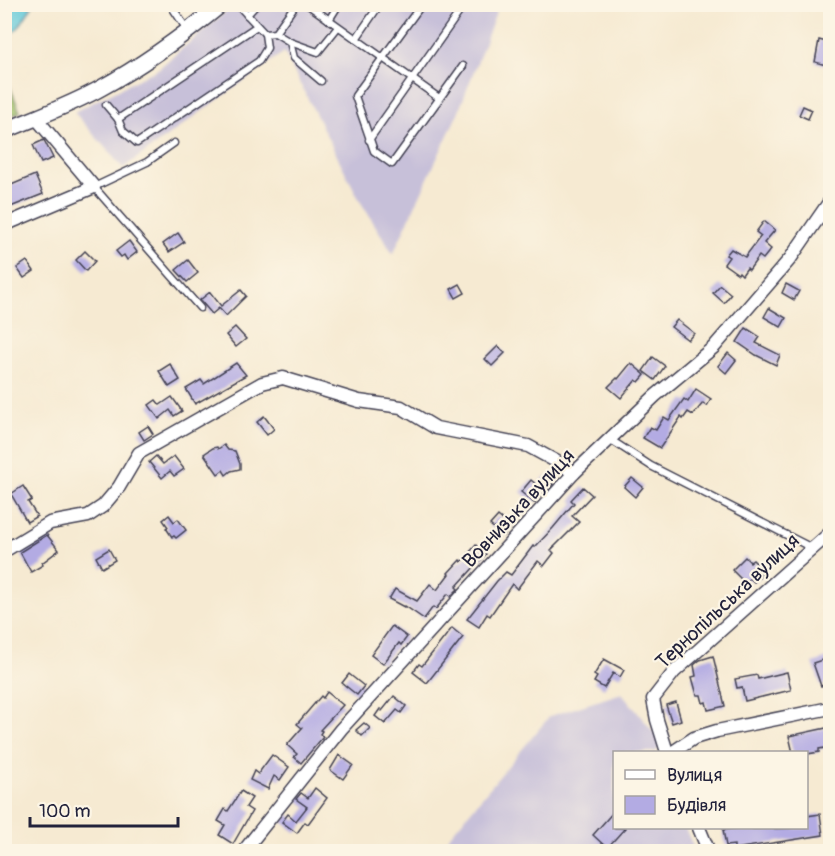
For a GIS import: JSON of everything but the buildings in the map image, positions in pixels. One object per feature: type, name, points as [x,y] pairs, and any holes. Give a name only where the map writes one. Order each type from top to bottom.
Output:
[{"type":"street","points":[[4,131],[99,90],[132,71],[189,31],[222,4]]},
{"type":"street","points":[[4,225],[94,188],[36,118]]},
{"type":"street","name":"Вовнизька вулиця","points":[[243,852],[341,729],[574,473],[655,396],[714,347],[790,259],[831,201]]},
{"type":"street","points":[[4,551],[50,523],[88,516],[103,506],[139,453],[262,383],[283,378],[348,399],[401,407],[436,428],[528,446],[574,473]]},
{"type":"street","name":"Тернопільська вулиця","points":[[666,751],[653,699],[674,672],[831,533]]},
{"type":"street","points":[[676,751],[694,738],[717,731],[831,708]]},
{"type":"street","points":[[699,829],[710,852]]},
{"type":"lane","points":[[170,4],[189,31]]},
{"type":"lane","points":[[106,105],[118,120],[123,131],[136,143],[260,61],[267,48],[265,34],[237,4]]},
{"type":"lane","points":[[247,15],[257,4]]},
{"type":"lane","points":[[275,33],[296,4]]},
{"type":"lane","points":[[306,4],[439,98]]},
{"type":"lane","points":[[329,20],[339,4]]},
{"type":"lane","points":[[356,39],[380,4]]},
{"type":"lane","points":[[422,4],[355,96],[374,151],[392,164],[463,66]]},
{"type":"lane","points":[[369,140],[465,4]]},
{"type":"lane","points":[[118,120],[257,26]]},
{"type":"lane","points":[[265,34],[275,33],[290,42],[318,52],[338,27]]},
{"type":"lane","points":[[290,42],[294,58],[321,81]]},
{"type":"lane","points":[[174,143],[147,162],[94,188],[200,308]]},
{"type":"lane","points":[[611,440],[651,466],[813,549]]},
{"type":"shaded area","points":[[234,5],[499,5],[458,113],[393,254],[360,201],[284,52],[123,168],[74,112],[158,69]]},
{"type":"shaded area","points":[[622,693],[663,744],[656,751],[613,751],[613,829],[685,829],[695,851],[436,852],[550,716]]},
{"type":"green space","points":[[8,82],[20,112],[5,118],[5,84]]},
{"type":"water","points":[[5,4],[33,5],[19,27],[5,38]]}]
